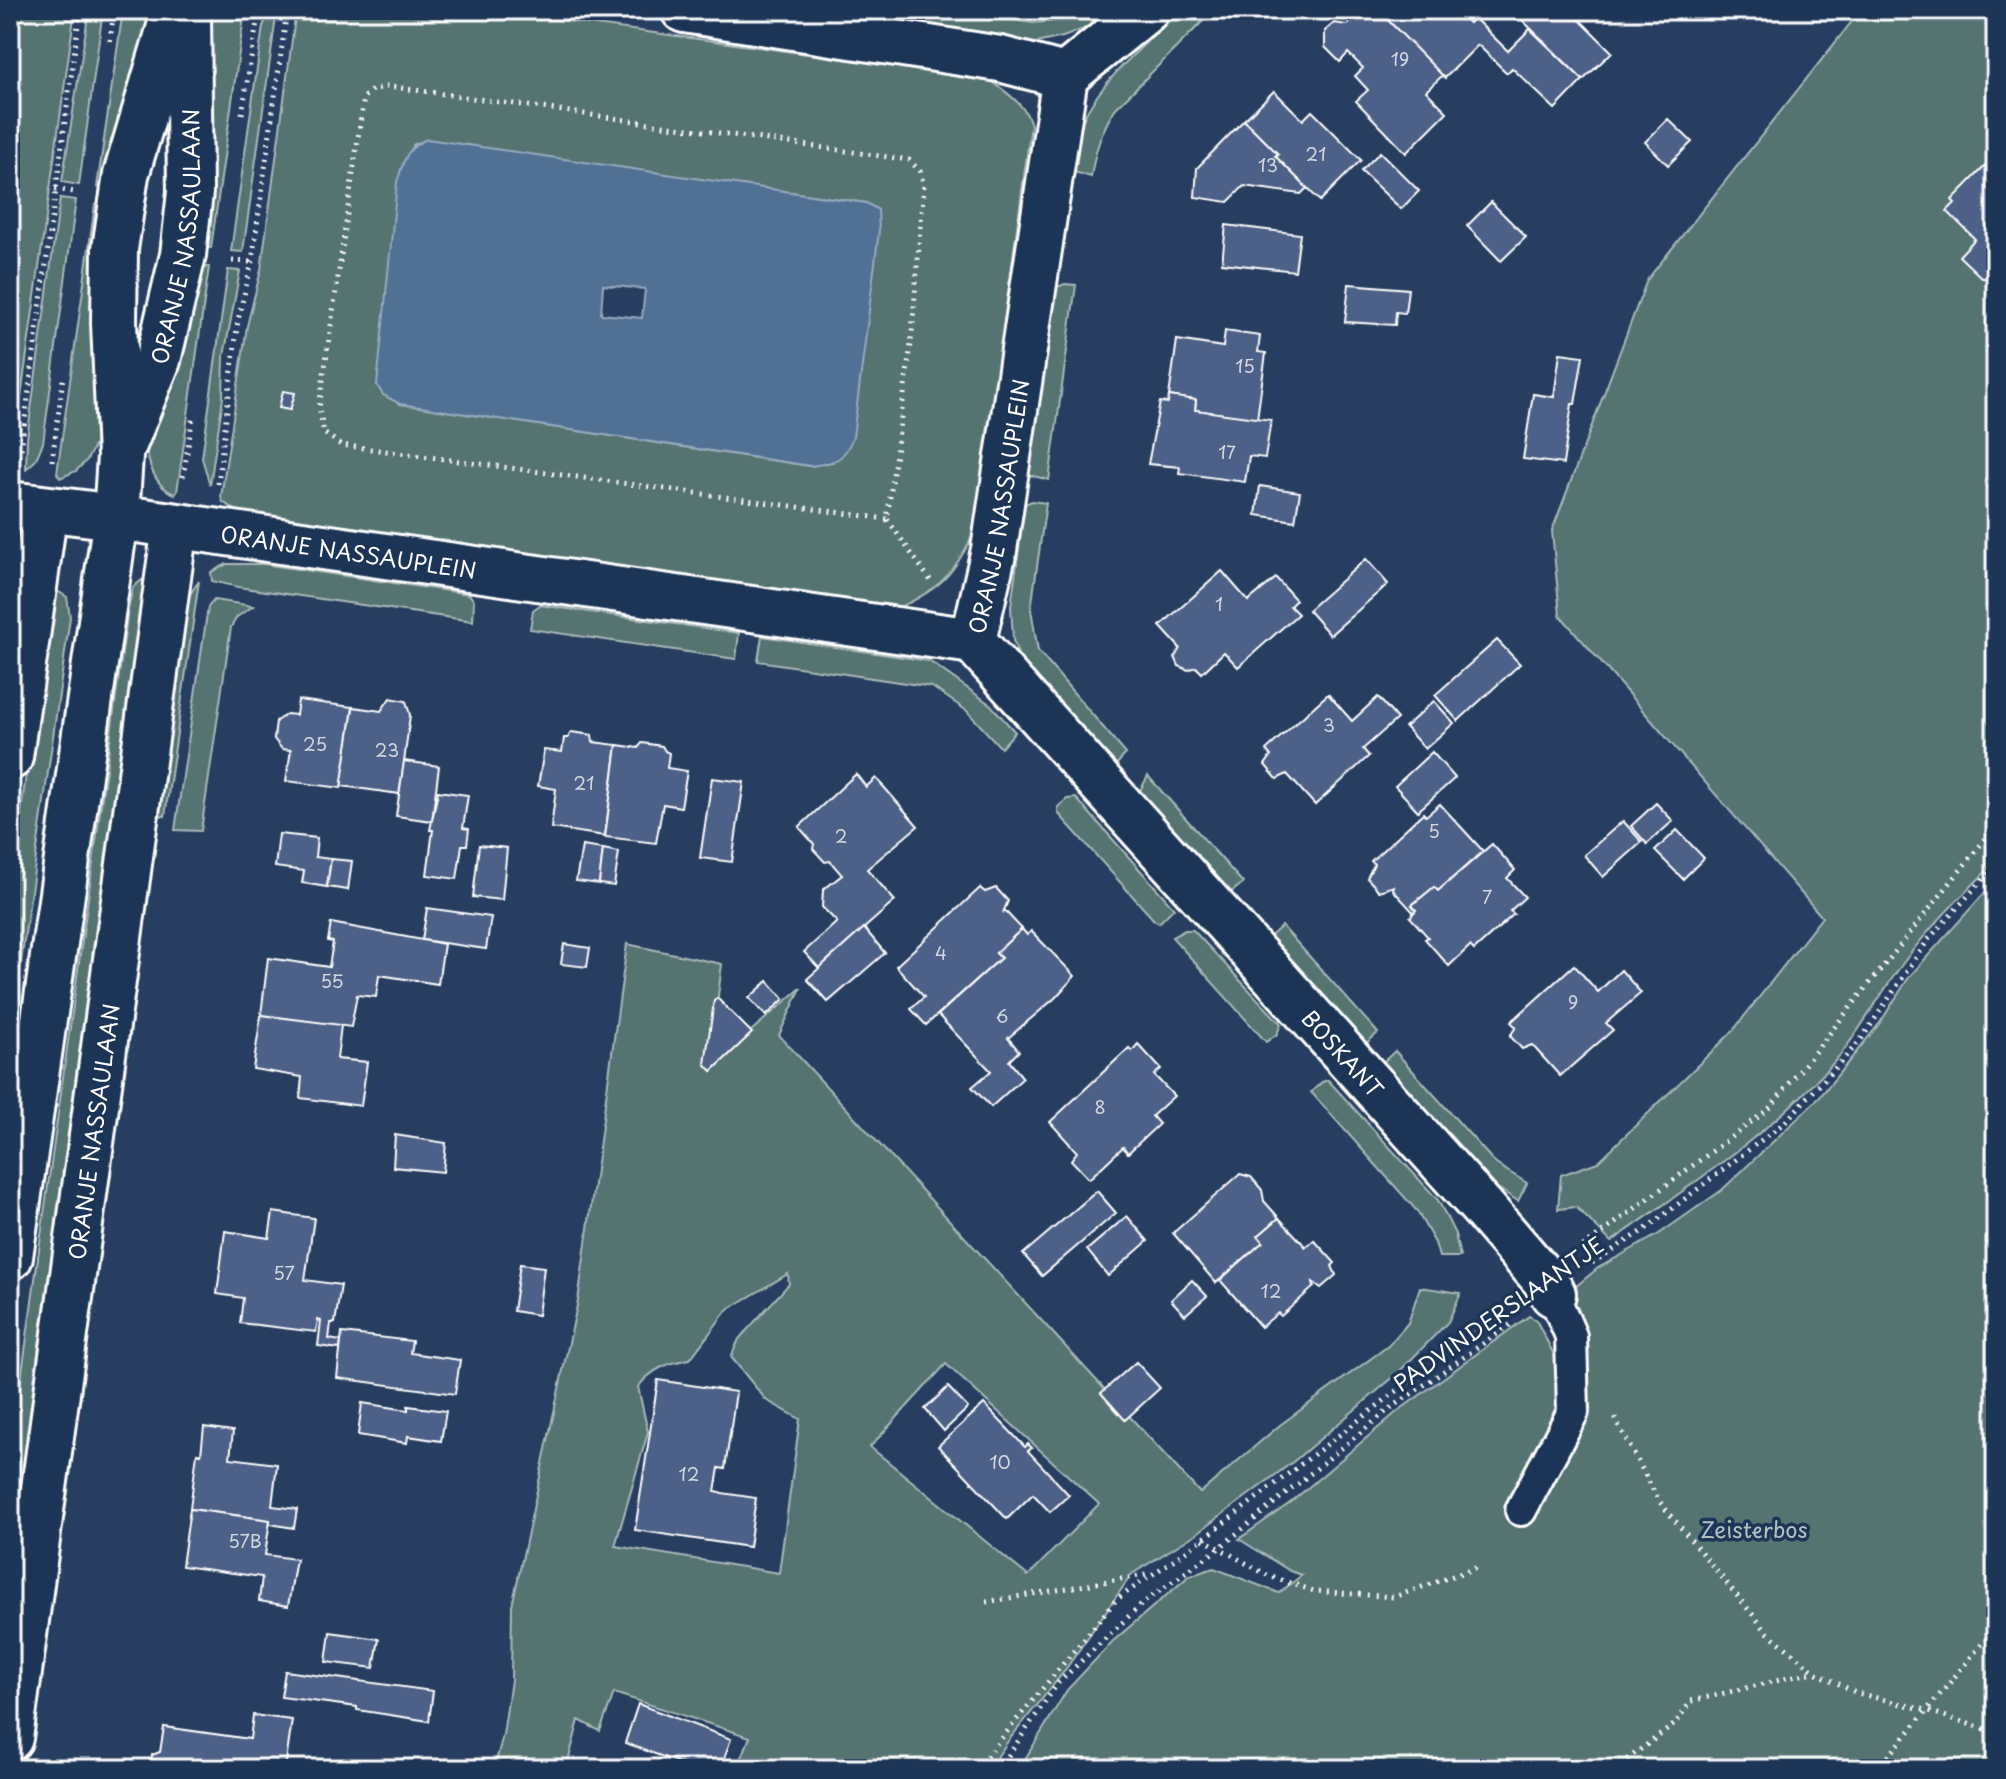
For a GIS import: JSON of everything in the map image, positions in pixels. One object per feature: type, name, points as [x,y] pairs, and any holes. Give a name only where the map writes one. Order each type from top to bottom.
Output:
[{"type":"street","name":"ORANJE NASSAULAAN","points":[[10,1257],[116,517],[120,456],[114,323],[115,249],[126,175],[175,10]]},
{"type":"street","name":"ORANJE NASSAULAAN","points":[[120,456],[158,360],[183,255],[190,192],[188,10]]},
{"type":"street","points":[[684,10],[1000,59],[1065,76],[1146,10]]},
{"type":"street","name":"ORANJE NASSAUPLEIN","points":[[23,506],[973,641],[994,550],[1065,76]]},
{"type":"street","points":[[10,757],[23,506]]},
{"type":"street","name":"ORANJE NASSAULAAN","points":[[10,1738],[194,528]]},
{"type":"street","name":"BOSKANT","points":[[973,641],[1549,1287]]},
{"type":"lane","name":"BOSKANT","points":[[1521,1510],[1573,1412],[1571,1336],[1549,1287]]},
{"type":"path","points":[[23,506],[80,10]]},
{"type":"path","points":[[194,528],[252,262],[287,10]]},
{"type":"path","points":[[387,86],[909,160],[920,171],[924,185],[911,344],[887,519],[341,445],[324,433],[319,408],[364,97],[372,90],[387,86]]},
{"type":"path","points":[[1996,473],[1988,498],[1996,607]]},
{"type":"path","points":[[976,1769],[1116,1600],[1203,1539],[1477,1328],[1549,1287],[1605,1229],[1769,1109],[1987,837],[1996,831]]},
{"type":"path","name":"PADVINDERSLAANTJE","points":[[999,1769],[1058,1683],[1143,1603],[1218,1549],[1387,1411],[1549,1287],[1643,1231],[1785,1122],[1860,1041],[1928,940],[1996,865]]},
{"type":"path","points":[[1608,1405],[1659,1501],[1767,1632],[1815,1672],[1857,1693],[1926,1710],[1996,1733]]},
{"type":"path","points":[[1203,1539],[1269,1576],[1314,1591],[1394,1597],[1481,1566]]},
{"type":"path","points":[[986,1602],[1151,1574]]},
{"type":"path","points":[[1878,1769],[1996,1627]]},
{"type":"path","points":[[1614,1769],[1675,1724],[1691,1701],[1815,1672]]},
{"type":"green space","points":[[10,10],[75,10],[10,475]]},
{"type":"green space","points":[[89,10],[103,10],[79,185],[62,182]]},
{"type":"green space","points":[[123,10],[154,10],[110,190],[97,187]]},
{"type":"green space","points":[[215,10],[245,10],[211,248],[197,247],[206,30]]},
{"type":"green space","points":[[271,10],[277,10],[243,252],[231,251],[263,26]]},
{"type":"green space","points":[[296,10],[487,10],[989,79],[1020,105],[1031,125],[976,529],[943,580],[921,596],[891,611],[240,513],[223,502],[221,497],[247,326],[261,270]],"holes":[[[426,140],[866,203],[878,210],[833,462],[810,466],[400,404],[413,145]]]},
{"type":"green space","points":[[877,10],[946,10],[1033,23],[1054,21],[1083,10],[1117,10],[1099,23],[1063,37],[1036,43],[885,20]]},
{"type":"green space","points":[[1181,10],[1212,12],[1115,109],[1099,142],[1091,177],[1071,171],[1078,134],[1090,106],[1126,62]]},
{"type":"green space","points":[[1861,10],[1996,10],[1996,862],[1923,938],[1847,1045],[1803,1095],[1723,1162],[1611,1242],[1576,1207],[1558,1209],[1561,1175],[1598,1162],[1732,1032],[1822,917],[1560,615],[1552,531],[1647,280]]},
{"type":"green space","points":[[60,198],[76,200],[43,443],[35,461],[26,469],[27,439]]},
{"type":"green space","points":[[95,205],[109,207],[97,440],[87,460],[76,471],[60,478],[57,473]]},
{"type":"green space","points":[[193,265],[209,267],[175,494],[164,488],[156,478],[147,453]]},
{"type":"green space","points":[[228,270],[240,271],[224,356],[223,398],[210,485],[202,458]]},
{"type":"green space","points":[[1065,284],[1076,285],[1049,480],[1029,475],[1054,288]]},
{"type":"green space","points":[[1032,501],[1046,503],[1031,609],[1038,651],[1126,754],[1115,766],[1021,663],[1013,640],[1011,606],[1025,504]]},
{"type":"green space","points":[[227,564],[263,564],[469,594],[474,601],[473,621],[212,581],[211,572]]},
{"type":"green space","points":[[142,580],[153,593],[10,1597],[10,1459],[128,610],[133,587]]},
{"type":"green space","points":[[199,581],[165,816],[151,814],[184,603]]},
{"type":"green space","points":[[59,592],[67,597],[70,617],[10,1040],[10,891],[42,659],[54,593]]},
{"type":"green space","points":[[214,600],[253,606],[237,617],[231,627],[201,831],[175,830],[208,607]]},
{"type":"green space","points":[[540,605],[739,633],[736,659],[530,629],[533,610]]},
{"type":"green space","points":[[762,636],[929,661],[991,705],[1015,732],[1001,748],[967,711],[932,687],[758,661]]},
{"type":"green space","points":[[1148,776],[1243,883],[1233,891],[1225,892],[1136,798]]},
{"type":"green space","points":[[1076,798],[1174,908],[1159,923],[1058,813],[1058,807],[1067,799]]},
{"type":"green space","name":"Zeisterbos","points":[[1996,880],[1996,1769],[1019,1769],[1067,1690],[1113,1641],[1189,1576],[1214,1568],[1279,1593],[1302,1575],[1290,1571],[1239,1539],[1290,1503],[1398,1411],[1529,1316],[1536,1320],[1562,1370],[1589,1349],[1576,1320],[1569,1292],[1598,1268],[1659,1234],[1722,1190],[1819,1098],[1880,1023],[1909,977]]},
{"type":"green space","points":[[1282,926],[1378,1033],[1363,1046],[1265,941]]},
{"type":"green space","points":[[1185,930],[1193,930],[1281,1024],[1277,1034],[1266,1042],[1172,937]]},
{"type":"green space","points":[[627,944],[722,964],[709,1067],[801,988],[779,1035],[1200,1493],[1280,1425],[1388,1346],[1408,1323],[1420,1287],[1461,1293],[1448,1322],[1396,1375],[1294,1461],[1196,1534],[1132,1574],[1063,1673],[989,1769],[737,1769],[750,1737],[614,1693],[600,1731],[579,1720],[566,1769],[494,1769],[503,1735],[511,1680],[512,1606],[578,1301]],"holes":[[[788,1274],[789,1284],[739,1339],[731,1357],[766,1400],[800,1419],[779,1573],[615,1546],[648,1432],[638,1387],[661,1368],[690,1359],[727,1310]],[[946,1364],[1099,1504],[1028,1576],[870,1447]]]},
{"type":"green space","points":[[1395,1051],[1496,1164],[1527,1183],[1518,1201],[1480,1177],[1382,1063]]},
{"type":"green space","points":[[1328,1080],[1438,1200],[1455,1234],[1460,1257],[1439,1257],[1435,1243],[1417,1211],[1311,1092]]},
{"type":"water","points":[[427,139],[866,203],[878,210],[879,231],[853,437],[846,452],[832,462],[811,466],[400,404],[383,395],[377,385],[397,182],[406,156]],"holes":[[[603,285],[645,289],[642,318],[601,314]]]},
{"type":"building","points":[[1362,10],[1378,10],[1443,75],[1426,91],[1447,112],[1406,153],[1356,101],[1368,90],[1355,76],[1363,68],[1348,53],[1340,62],[1325,47],[1325,31],[1334,23],[1347,25]]},
{"type":"building","points":[[1378,10],[1456,10],[1469,23],[1474,18],[1508,51],[1530,29],[1583,80],[1555,109],[1512,68],[1507,73],[1478,45],[1445,78]]},
{"type":"building","points":[[1512,10],[1578,10],[1577,17],[1612,52],[1583,80]]},
{"type":"building","points":[[1274,91],[1303,120],[1312,111],[1361,160],[1320,201],[1244,120]]},
{"type":"building","points":[[1668,119],[1692,142],[1668,165],[1645,142]]},
{"type":"building","points":[[1244,120],[1307,188],[1301,194],[1244,186],[1228,202],[1195,197],[1197,168]]},
{"type":"building","points":[[1380,152],[1419,191],[1401,209],[1361,171]]},
{"type":"building","points":[[1996,155],[1996,275],[1982,278],[1959,256],[1975,239],[1947,211],[1955,203],[1952,200]]},
{"type":"building","points":[[1491,202],[1526,237],[1501,261],[1467,226]]},
{"type":"building","points":[[1226,225],[1300,234],[1295,271],[1222,263]]},
{"type":"building","points":[[1349,284],[1408,289],[1405,313],[1396,312],[1395,325],[1345,322]]},
{"type":"building","points":[[1225,331],[1260,336],[1258,352],[1266,353],[1257,419],[1195,410],[1196,400],[1169,396],[1177,340],[1223,347]]},
{"type":"building","points":[[1560,353],[1583,356],[1563,464],[1523,459],[1533,394],[1554,397]]},
{"type":"building","points":[[283,391],[295,393],[290,410],[279,408]]},
{"type":"building","points":[[1169,396],[1196,400],[1195,410],[1271,420],[1265,458],[1249,456],[1245,482],[1179,473],[1180,467],[1148,464],[1160,402],[1168,403]]},
{"type":"building","points":[[1260,486],[1300,492],[1295,521],[1256,515]]},
{"type":"building","points":[[1366,559],[1388,584],[1330,635],[1308,610]]},
{"type":"building","points":[[1222,571],[1248,601],[1276,578],[1296,600],[1290,606],[1298,614],[1238,667],[1224,652],[1202,673],[1196,667],[1188,670],[1179,666],[1175,657],[1180,648],[1160,626]]},
{"type":"building","points":[[1497,640],[1520,664],[1458,721],[1435,695]]},
{"type":"building","points":[[1328,694],[1352,721],[1378,697],[1397,719],[1363,749],[1369,756],[1315,805],[1287,774],[1277,779],[1265,765],[1271,756],[1266,750]]},
{"type":"building","points":[[390,698],[406,701],[410,715],[400,794],[341,786],[353,707],[381,711]]},
{"type":"building","points":[[298,700],[353,707],[341,788],[286,781],[291,750],[282,749],[274,739],[276,721],[287,714],[296,715]]},
{"type":"building","points":[[1434,701],[1454,723],[1425,749],[1405,727]]},
{"type":"building","points":[[571,732],[592,735],[593,742],[617,745],[605,836],[551,828],[556,789],[538,786],[544,750],[562,752],[564,738],[568,738]]},
{"type":"building","points":[[642,743],[662,746],[669,753],[667,768],[687,771],[681,807],[663,804],[656,843],[605,837],[617,745],[638,748]]},
{"type":"building","points":[[1432,752],[1455,778],[1418,811],[1395,786]]},
{"type":"building","points":[[404,761],[439,766],[432,821],[396,816]]},
{"type":"building","points":[[856,774],[866,787],[876,778],[918,826],[867,869],[895,901],[819,968],[804,952],[837,922],[822,907],[823,890],[842,875],[830,861],[825,862],[813,849],[814,844],[799,827]]},
{"type":"building","points":[[712,778],[744,782],[732,862],[700,858]]},
{"type":"building","points":[[438,791],[468,795],[463,828],[469,829],[467,845],[462,845],[457,879],[427,875],[433,830],[430,830]]},
{"type":"building","points":[[1656,803],[1673,821],[1647,844],[1631,826]]},
{"type":"building","points":[[1440,804],[1483,851],[1438,891],[1434,887],[1412,905],[1416,910],[1414,913],[1393,890],[1394,886],[1379,891],[1367,878],[1374,864],[1371,861],[1423,813],[1426,816]]},
{"type":"building","points":[[1623,821],[1642,842],[1603,877],[1584,855]]},
{"type":"building","points":[[1677,830],[1704,858],[1683,879],[1655,851]]},
{"type":"building","points":[[279,834],[317,838],[315,857],[331,859],[327,887],[302,883],[304,871],[275,867]]},
{"type":"building","points":[[1492,844],[1515,870],[1507,878],[1525,897],[1510,911],[1514,914],[1474,950],[1470,946],[1449,966],[1410,917],[1416,910],[1412,905],[1434,887],[1438,891]]},
{"type":"building","points":[[479,845],[507,848],[502,900],[473,897]]},
{"type":"building","points":[[582,846],[603,849],[599,884],[576,881]]},
{"type":"building","points":[[603,849],[619,852],[614,886],[599,884]]},
{"type":"building","points":[[331,859],[352,861],[348,890],[327,887]]},
{"type":"building","points":[[980,888],[985,892],[996,888],[1008,901],[1003,913],[1005,911],[1022,929],[996,953],[1001,958],[926,1025],[911,1009],[924,997],[896,966]]},
{"type":"building","points":[[427,908],[491,917],[486,949],[422,940]]},
{"type":"building","points":[[331,923],[444,944],[438,984],[379,975],[376,997],[357,995],[351,1027],[261,1015],[268,958],[329,967],[333,942],[328,941]]},
{"type":"building","points":[[864,928],[885,953],[828,1002],[807,979]]},
{"type":"building","points":[[1022,929],[1027,935],[1031,931],[1075,976],[1055,998],[1008,1038],[1019,1051],[1009,1061],[1023,1078],[991,1107],[972,1087],[991,1071],[938,1015],[1001,958],[996,953]]},
{"type":"building","points":[[564,944],[590,948],[587,967],[561,964]]},
{"type":"building","points":[[1574,965],[1598,992],[1621,970],[1641,993],[1606,1023],[1613,1030],[1560,1076],[1532,1045],[1522,1049],[1510,1036],[1516,1027],[1511,1022]]},
{"type":"building","points":[[768,981],[784,999],[766,1016],[749,998]]},
{"type":"building","points":[[717,998],[752,1033],[712,1071],[705,1064],[714,1001]]},
{"type":"building","points":[[261,1015],[341,1025],[337,1059],[367,1062],[361,1106],[300,1098],[302,1077],[253,1069]]},
{"type":"building","points":[[1138,1044],[1161,1069],[1154,1075],[1174,1096],[1152,1116],[1159,1124],[1128,1153],[1123,1147],[1089,1179],[1071,1160],[1077,1152],[1050,1122],[1129,1048],[1132,1051]]},
{"type":"building","points":[[395,1135],[446,1143],[443,1172],[393,1167]]},
{"type":"building","points":[[1240,1174],[1251,1177],[1262,1190],[1264,1201],[1279,1218],[1258,1236],[1263,1242],[1216,1283],[1173,1233]]},
{"type":"building","points":[[1097,1191],[1116,1213],[1042,1276],[1023,1254]]},
{"type":"building","points":[[273,1212],[314,1218],[305,1280],[341,1285],[329,1339],[341,1341],[340,1349],[318,1346],[321,1321],[318,1320],[316,1332],[240,1323],[243,1298],[217,1294],[225,1231],[269,1238]]},
{"type":"building","points":[[1127,1216],[1148,1241],[1108,1276],[1087,1250]]},
{"type":"building","points":[[1279,1218],[1306,1247],[1314,1240],[1335,1263],[1332,1266],[1336,1275],[1321,1288],[1313,1282],[1314,1287],[1281,1316],[1278,1313],[1261,1327],[1220,1280],[1263,1242],[1258,1236]]},
{"type":"building","points":[[520,1264],[544,1267],[538,1315],[513,1311]]},
{"type":"building","points":[[1192,1280],[1207,1296],[1185,1315],[1171,1300]]},
{"type":"building","points":[[342,1333],[412,1341],[410,1353],[460,1360],[455,1394],[337,1378]]},
{"type":"building","points":[[1136,1362],[1160,1388],[1125,1420],[1101,1393]]},
{"type":"building","points":[[658,1380],[736,1392],[725,1469],[719,1468],[715,1492],[756,1498],[749,1547],[635,1530]]},
{"type":"building","points":[[948,1387],[968,1408],[944,1431],[925,1409]]},
{"type":"building","points":[[362,1403],[408,1410],[408,1406],[446,1411],[441,1441],[408,1436],[407,1443],[358,1435]]},
{"type":"building","points":[[984,1404],[1025,1447],[1028,1444],[1032,1448],[1028,1451],[1069,1495],[1050,1512],[1033,1494],[1007,1519],[938,1446]]},
{"type":"building","points":[[204,1427],[233,1431],[230,1458],[277,1464],[272,1506],[297,1509],[294,1528],[270,1524],[270,1520],[190,1509],[197,1453],[201,1454]]},
{"type":"building","points":[[190,1509],[270,1520],[265,1555],[296,1559],[288,1606],[259,1601],[262,1577],[182,1566]]},
{"type":"building","points":[[330,1632],[379,1639],[374,1668],[326,1662]]},
{"type":"building","points":[[285,1671],[433,1691],[429,1721],[281,1697]]},
{"type":"building","points":[[638,1704],[731,1739],[720,1769],[696,1769],[625,1743]]},
{"type":"building","points":[[253,1715],[292,1720],[285,1769],[157,1769],[151,1764],[152,1755],[160,1752],[164,1727],[250,1739]]}]
